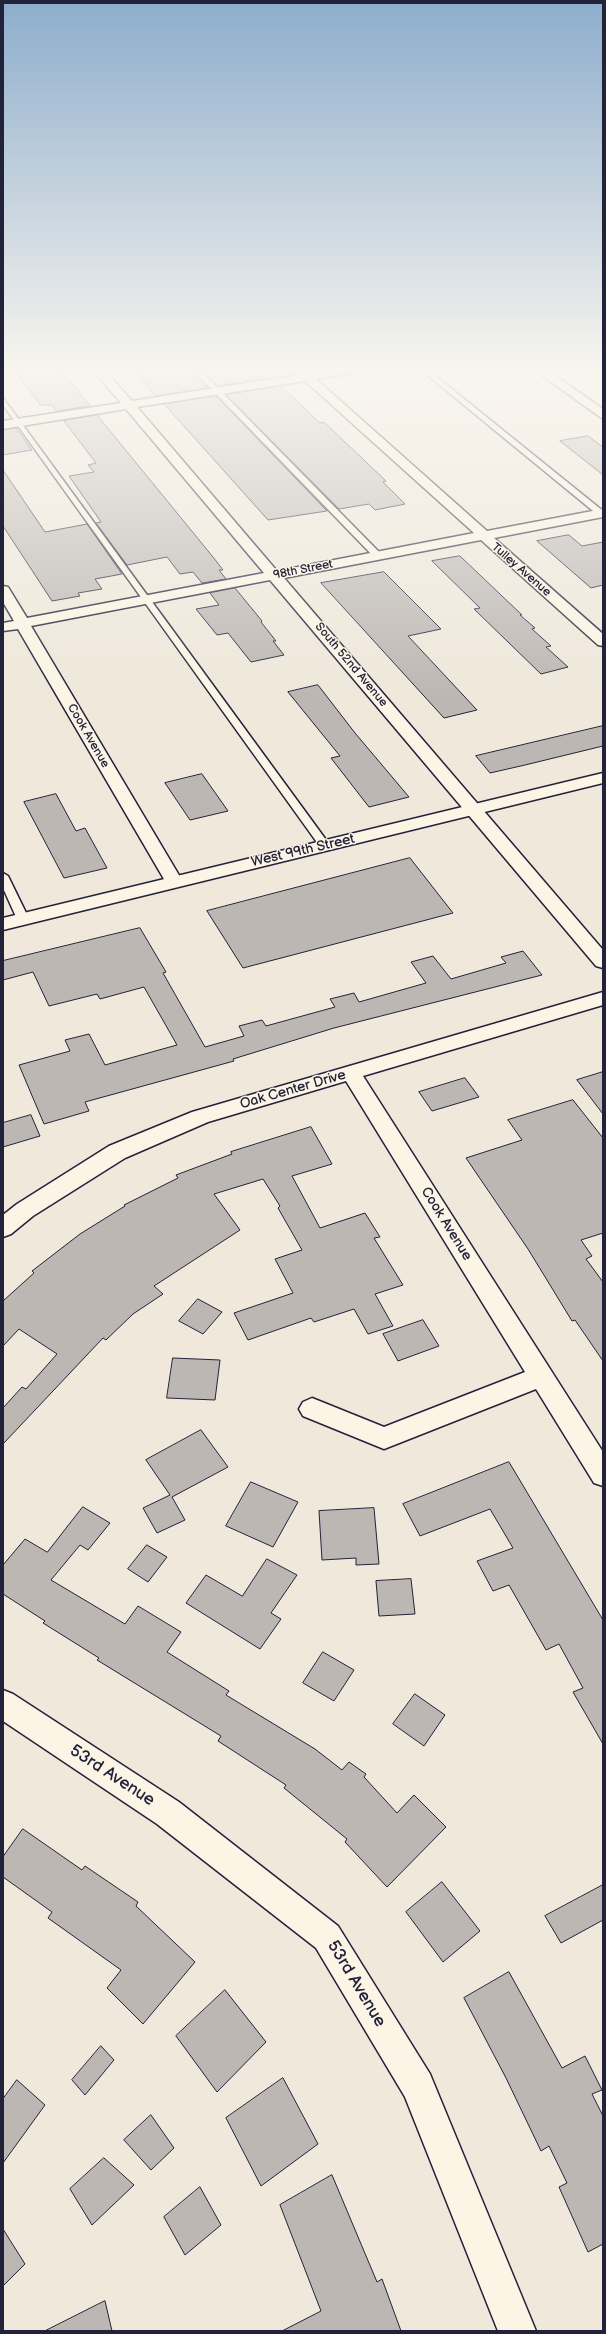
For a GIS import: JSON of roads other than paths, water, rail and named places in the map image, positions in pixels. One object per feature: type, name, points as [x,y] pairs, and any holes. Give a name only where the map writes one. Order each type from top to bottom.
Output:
[{"type":"street","name":"South 52nd Avenue","points":[[192,478],[276,575],[472,810],[603,962]]},
{"type":"street","name":"Tulley Avenue","points":[[418,478],[603,642]]},
{"type":"street","name":"98th Street","points":[[3,628],[602,513]]},
{"type":"street","name":"Cook Avenue","points":[[3,590],[174,882]]},
{"type":"street","name":"West 99th Street","points":[[3,924],[603,778]]},
{"type":"street","name":"Oak Center Drive","points":[[3,1228],[25,1210],[117,1152],[200,1117],[603,998]]},
{"type":"street","name":"Cook Avenue","points":[[351,1073],[603,1475]]},
{"type":"street","points":[[312,1409],[384,1438],[541,1376]]},
{"type":"street","name":"53rd Avenue","points":[[3,1704],[168,1813],[328,1937],[418,2086],[516,2331]]},
{"type":"lane","points":[[60,478],[325,846]]},
{"type":"lane","points":[[301,478],[378,556]]},
{"type":"lane","points":[[558,478],[602,513]]},
{"type":"lane","points":[[3,876],[23,919]]}]
